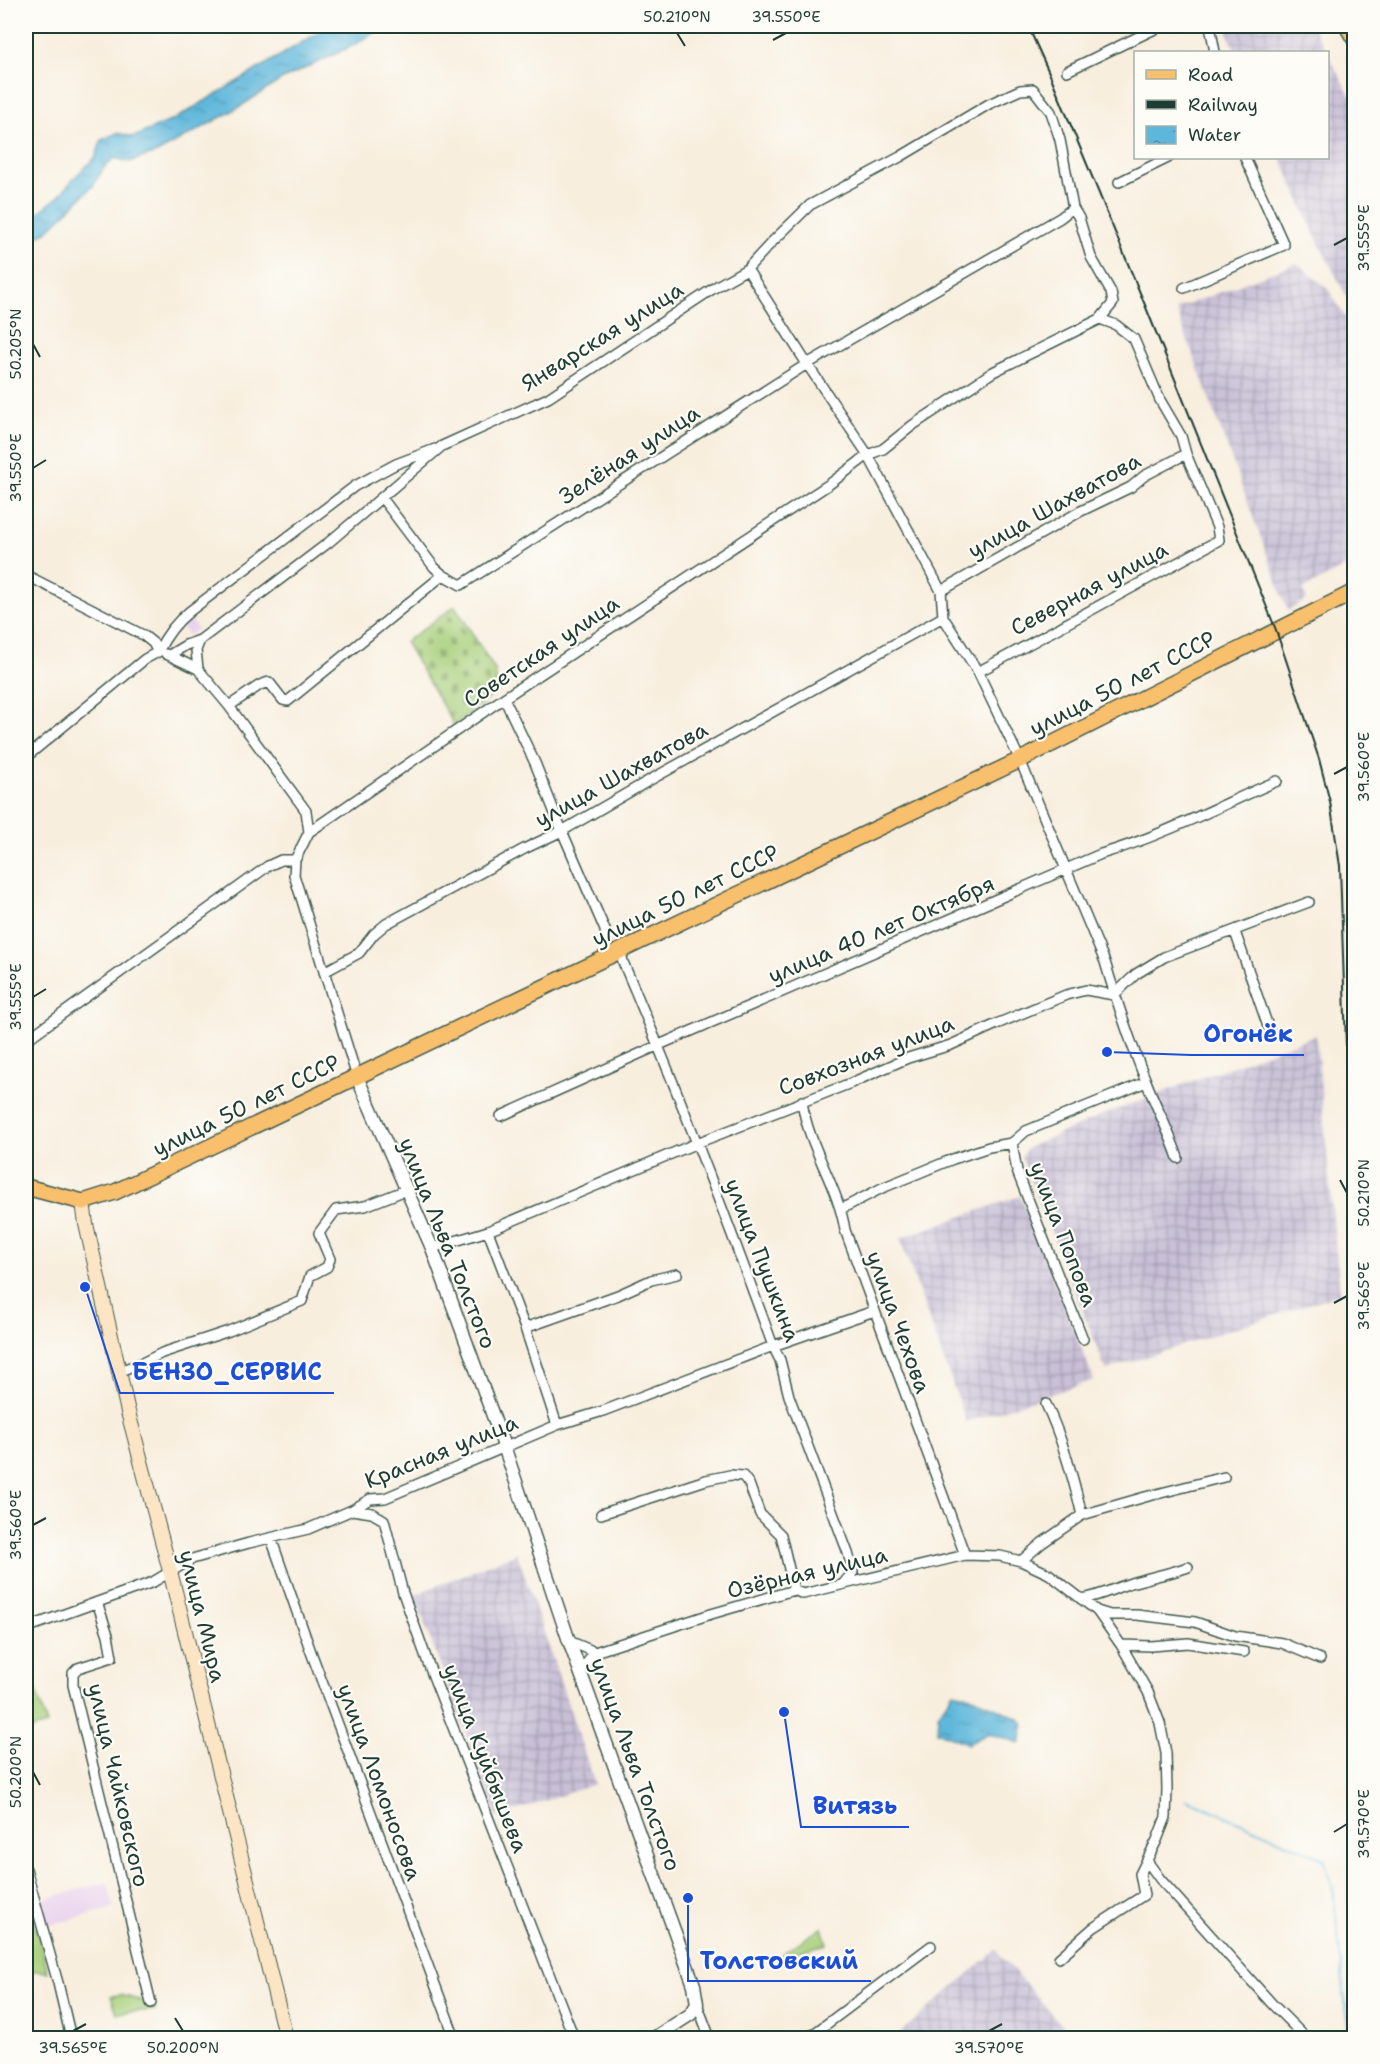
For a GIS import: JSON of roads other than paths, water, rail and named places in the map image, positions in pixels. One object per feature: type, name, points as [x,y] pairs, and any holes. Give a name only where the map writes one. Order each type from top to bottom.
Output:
[{"type":"main road","points":[[1347,26],[1354,38]]},
{"type":"main road","name":"улица 50 лет СССР","points":[[83,1202],[115,1192],[149,1177],[1020,760],[1354,592]]},
{"type":"main road","points":[[26,1187],[83,1202]]},
{"type":"main road","name":"улица Мира","points":[[83,1202],[119,1371],[286,2038]]},
{"type":"street","points":[[1067,71],[1161,26]]},
{"type":"street","points":[[1210,26],[1215,51]]},
{"type":"street","name":"Январская улица","points":[[171,654],[186,645],[201,640],[328,543],[442,446],[548,398],[717,286],[747,269],[810,205],[900,157],[989,104],[1020,90],[1033,89],[1052,112],[1060,140],[1073,208]]},
{"type":"street","points":[[1119,182],[1166,159]]},
{"type":"street","points":[[1184,288],[1284,245],[1245,159]]},
{"type":"street","points":[[1073,208],[1079,218],[1091,257],[1112,291],[1113,303],[1101,319],[1116,325],[1134,339],[1160,400],[1181,436],[1186,454]]},
{"type":"street","name":"Зелёная улица","points":[[443,575],[461,585],[807,364],[1060,218],[1073,208]]},
{"type":"street","points":[[747,269],[868,455],[941,591],[943,617],[978,672],[1020,760],[1067,871],[1105,962],[1114,995],[1146,1082],[1178,1158]]},
{"type":"street","name":"Советская улица","points":[[295,860],[309,832],[504,698],[831,483],[868,455],[883,449],[913,425],[993,372],[1101,319]]},
{"type":"street","points":[[158,652],[165,636],[190,610],[355,486],[396,464],[442,446]]},
{"type":"street","name":"Северная улица","points":[[978,672],[1219,540],[1217,527],[1186,454]]},
{"type":"street","name":"улица Шахватова","points":[[941,591],[1080,511],[1131,487],[1144,476],[1186,454]]},
{"type":"street","points":[[229,706],[260,685],[269,682],[283,700],[288,701],[443,575],[434,567],[382,498]]},
{"type":"street","points":[[26,575],[143,635],[153,643],[158,652]]},
{"type":"street","name":"улица Шахватова","points":[[324,972],[358,953],[386,924],[562,831],[943,617]]},
{"type":"street","points":[[198,669],[196,650],[201,640]]},
{"type":"street","points":[[26,757],[145,659],[158,652],[171,654],[198,669],[229,706],[306,811],[309,832]]},
{"type":"street","name":"улица Пушкина","points":[[504,698],[535,763],[614,954],[623,962],[698,1143],[780,1360],[789,1396],[849,1553],[853,1572],[843,1584]]},
{"type":"street","name":"улица 40 лет Октября","points":[[501,1116],[1067,871],[1101,854],[1134,844],[1277,781]]},
{"type":"street","points":[[26,1040],[268,866],[281,860],[295,860]]},
{"type":"street","name":"улица Льва Толстого","points":[[295,860],[294,875],[357,1077],[432,1248],[504,1446],[580,1672],[690,1974],[697,2004],[710,2038]]},
{"type":"street","points":[[1114,995],[1136,974],[1164,957],[1309,902]]},
{"type":"street","points":[[1234,932],[1271,1035]]},
{"type":"street","name":"Совхозная улица","points":[[432,1248],[488,1231],[802,1101],[908,1059],[951,1045],[1066,995],[1086,990],[1114,995]]},
{"type":"street","points":[[842,1209],[882,1188],[953,1159],[989,1147],[1011,1143],[1026,1131],[1146,1082]]},
{"type":"street","name":"улица Чехова","points":[[802,1101],[804,1119],[842,1209],[845,1230],[965,1555]]},
{"type":"street","name":"улица Попова","points":[[1011,1143],[1017,1171],[1083,1339]]},
{"type":"street","points":[[119,1371],[142,1364],[162,1353],[229,1331],[302,1301],[310,1276],[327,1267],[330,1259],[319,1233],[336,1210],[365,1206],[406,1190]]},
{"type":"street","points":[[488,1231],[525,1328],[557,1425]]},
{"type":"street","points":[[525,1328],[618,1295],[651,1280],[677,1274]]},
{"type":"street","name":"Красная улица","points":[[26,1628],[153,1581],[192,1559],[308,1529],[370,1499],[385,1498],[557,1425],[603,1411],[773,1346],[874,1311]]},
{"type":"street","points":[[1046,1404],[1071,1468],[1082,1515]]},
{"type":"street","points":[[601,1514],[706,1480],[730,1475],[743,1476],[749,1484],[760,1514],[781,1535],[794,1590]]},
{"type":"street","points":[[1021,1561],[1082,1515],[1224,1477]]},
{"type":"street","name":"улица Куйбышева","points":[[351,1510],[372,1514],[384,1520],[404,1593],[428,1663],[574,2038]]},
{"type":"street","name":"улица Ломоносова","points":[[271,1538],[311,1652],[455,2038]]},
{"type":"street","name":"Озёрная улица","points":[[595,1652],[794,1590],[803,1594],[965,1555],[1000,1556],[1021,1561],[1049,1574],[1097,1611]]},
{"type":"street","points":[[1081,1599],[1094,1598],[1132,1582],[1188,1567]]},
{"type":"street","name":"улица Чайковского","points":[[97,1602],[108,1635],[112,1657],[78,1668],[73,1673],[74,1685],[151,2003]]},
{"type":"street","points":[[1059,1958],[1093,1928],[1144,1895],[1140,1874],[1166,1817],[1166,1753],[1160,1723],[1149,1692],[1121,1645],[1097,1611]]},
{"type":"street","points":[[1097,1611],[1110,1615],[1137,1615],[1195,1622],[1235,1636],[1282,1643],[1320,1659]]},
{"type":"street","name":"улица Льва Толстого","points":[[569,1641],[595,1652]]},
{"type":"street","points":[[1121,1645],[1151,1646],[1188,1643],[1244,1652]]},
{"type":"street","points":[[580,1672],[595,1652]]},
{"type":"street","points":[[1147,1861],[1160,1879],[1306,2038]]},
{"type":"street","points":[[26,1869],[71,2038]]},
{"type":"street","points":[[808,2038],[931,1946]]},
{"type":"street","points":[[654,2038],[692,2014],[697,2004]]},
{"type":"water","points":[[329,26],[386,26],[354,45],[281,80],[241,106],[157,153],[129,162],[115,158],[103,169],[93,186],[46,232],[26,241],[26,220],[59,196],[96,157],[101,140],[117,133],[134,137],[175,119]]},
{"type":"water","points":[[953,1692],[968,1695],[1018,1718],[1024,1724],[1020,1743],[989,1733],[968,1744],[937,1731],[938,1714]]},
{"type":"waterway","points":[[1186,1799],[1324,1859],[1333,1888],[1349,2038]]},
{"type":"railway","points":[[1028,26],[1145,305],[1276,630],[1319,759],[1330,802],[1340,866],[1354,1285]]},
{"type":"place","name":"Огонёк","points":[[1107,1052]]},
{"type":"place","name":"БЕНЗО_СЕРВИС","points":[[85,1287]]},
{"type":"place","name":"Витязь","points":[[784,1712]]},
{"type":"place","name":"Толстовский","points":[[688,1898]]}]
